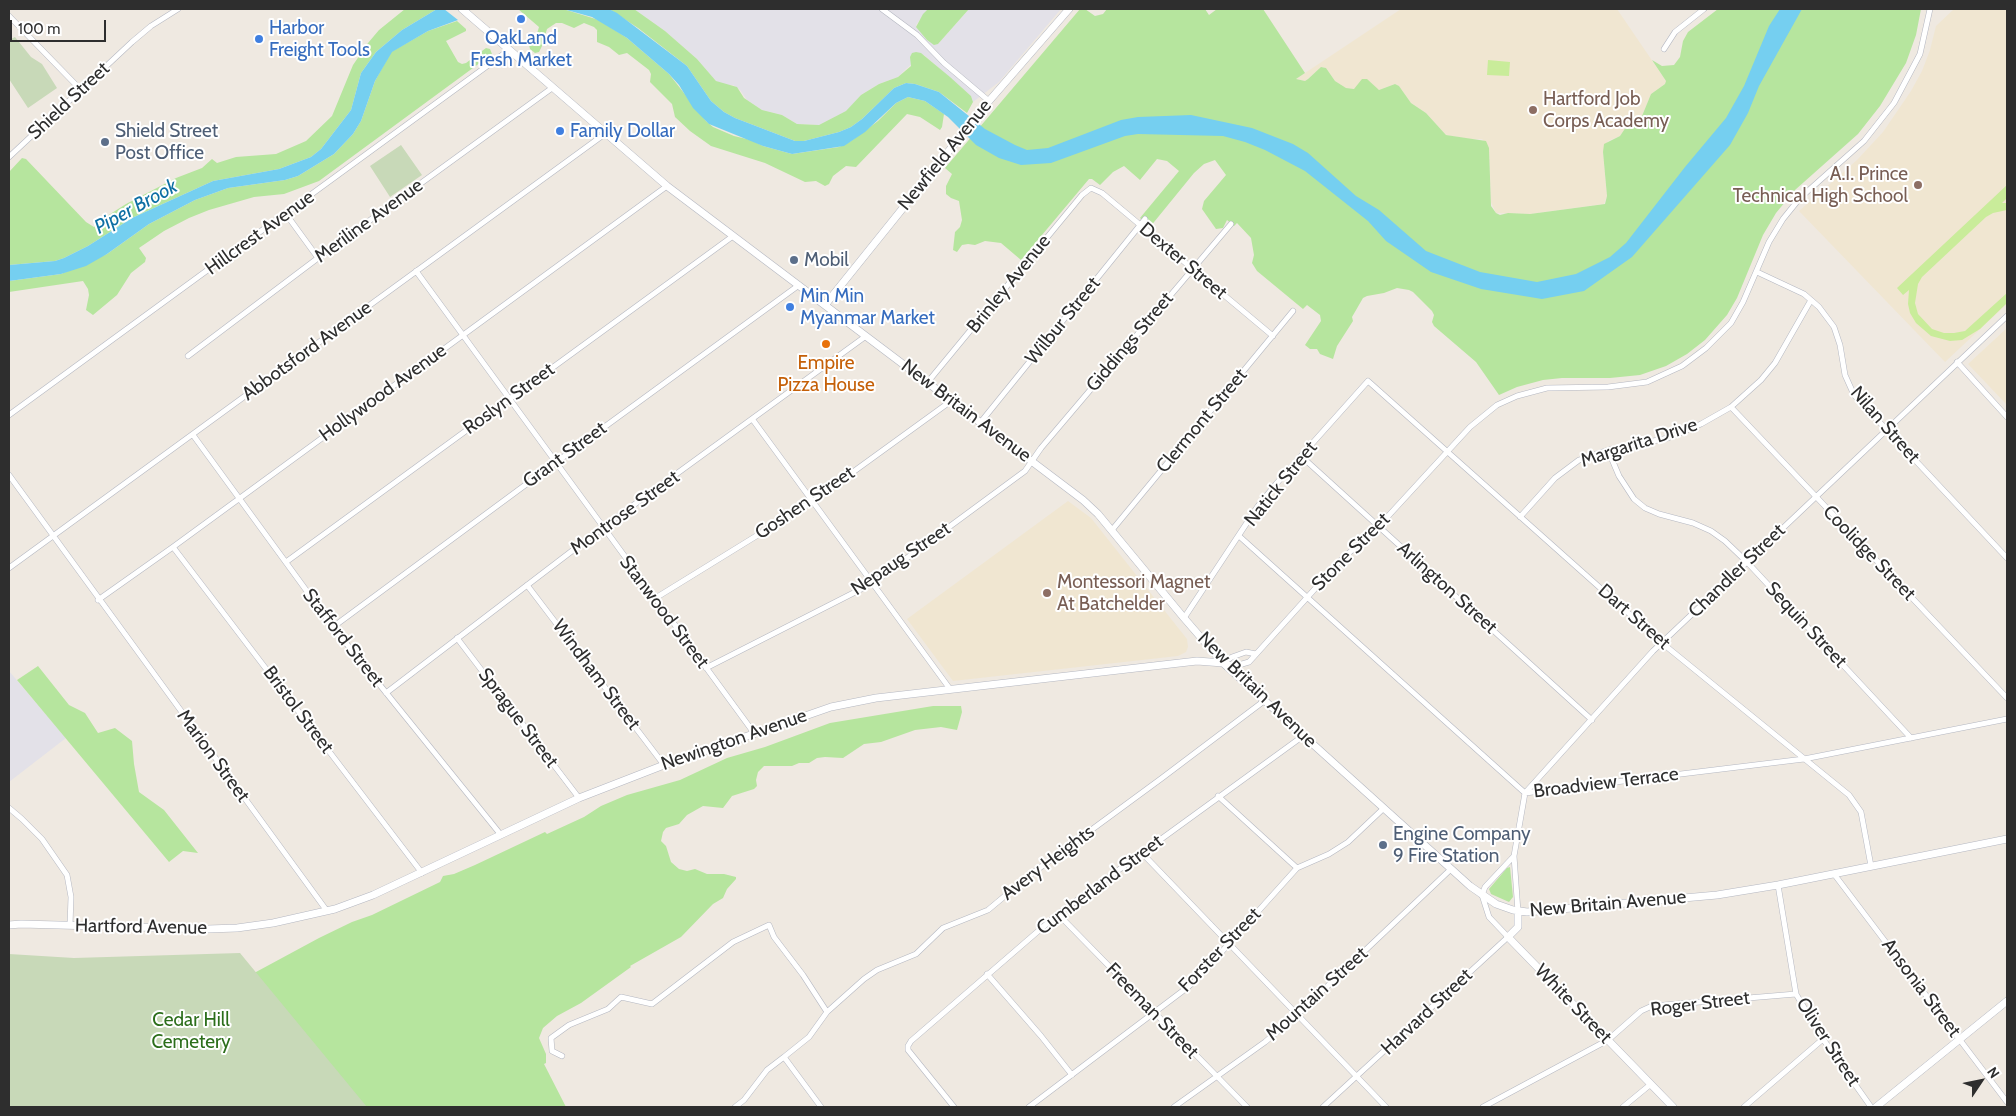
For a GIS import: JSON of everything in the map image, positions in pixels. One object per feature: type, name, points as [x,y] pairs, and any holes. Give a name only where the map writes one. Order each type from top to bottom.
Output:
[{"type":"main road","name":"New Britain Avenue","points":[[462,9],[667,186],[1083,500],[1112,530],[1223,663],[1450,869],[1496,904],[1518,912],[1527,912],[1717,895],[1778,885],[2007,839]]},
{"type":"main road","name":"Newfield Avenue","points":[[825,305],[955,142],[1069,9]]},
{"type":"main road","name":"Newington Avenue","points":[[273,923],[327,912],[373,895],[579,798],[754,733],[849,702],[1197,661],[1223,663]]},
{"type":"main road","name":"Harvard Street","points":[[1508,937],[1518,927],[1518,912]]},
{"type":"main road","name":"Hartford Avenue","points":[[9,925],[224,928],[273,923]]},
{"type":"main road","name":"White Street","points":[[1508,937],[1673,1107]]},
{"type":"main road","points":[[1876,1107],[2007,1001]]},
{"type":"street","name":"Shield Street","points":[[9,157],[132,42],[151,26],[178,9]]},
{"type":"street","points":[[882,9],[917,35],[944,63],[989,101]]},
{"type":"street","points":[[1664,49],[1675,32],[1704,9]]},
{"type":"street","name":"Stone Street","points":[[1223,663],[1235,666],[1249,662],[1340,561],[1379,526],[1478,421],[1497,406],[1517,396],[1547,388],[1608,386],[1647,382],[1682,366],[1706,348],[1731,323],[1743,302],[1769,242],[1791,208],[1864,141],[1894,103],[1920,54],[1930,9]]},
{"type":"street","points":[[9,16],[81,90]]},
{"type":"street","name":"Hillcrest Avenue","points":[[9,414],[509,50]]},
{"type":"street","name":"Meriline Avenue","points":[[188,356],[318,258],[552,88]]},
{"type":"street","name":"Abbotsford Avenue","points":[[9,568],[606,133]]},
{"type":"street","name":"Hollywood Avenue","points":[[98,600],[667,186]]},
{"type":"street","name":"Dexter Street","points":[[1091,188],[1102,193],[1273,336]]},
{"type":"street","name":"Brinley Avenue","points":[[927,383],[1082,195],[1091,188]]},
{"type":"street","points":[[286,214],[318,258]]},
{"type":"street","name":"Wilbur Street","points":[[980,423],[1145,219]]},
{"type":"street","name":"Giddings Street","points":[[1033,462],[1041,448],[1231,224]]},
{"type":"street","name":"Roslyn Street","points":[[286,562],[733,236]]},
{"type":"street","name":"Stanwood Street","points":[[416,271],[602,528],[754,733]]},
{"type":"street","name":"Nilan Street","points":[[1757,272],[1804,294],[1829,318],[1840,345],[1845,375],[1854,395],[2007,558]]},
{"type":"street","name":"Grant Street","points":[[333,627],[799,286]]},
{"type":"street","name":"Margarita Drive","points":[[1520,517],[1555,478],[1579,460],[1608,450],[1668,438],[1701,424],[1731,407],[1761,380],[1776,363],[1811,300]]},
{"type":"street","name":"Clermont Street","points":[[1112,530],[1293,311]]},
{"type":"street","name":"Chandler Street","points":[[1525,792],[1662,643],[2007,316]]},
{"type":"street","name":"Montrose Street","points":[[386,693],[602,528],[866,336]]},
{"type":"street","points":[[1957,362],[2007,417]]},
{"type":"street","name":"Dart Street","points":[[1368,380],[1662,643],[1804,758],[1856,803],[1861,812],[1871,866]]},
{"type":"street","name":"Natick Street","points":[[1184,618],[1258,506],[1368,380]]},
{"type":"street","name":"Goshen Street","points":[[654,599],[813,501],[950,401]]},
{"type":"street","name":"Coolidge Street","points":[[1731,407],[2007,698]]},
{"type":"street","points":[[753,420],[950,689]]},
{"type":"street","name":"Stafford Street","points":[[193,435],[333,627],[501,835]]},
{"type":"street","name":"Sequin Street","points":[[1608,450],[1626,488],[1646,508],[1659,514],[1692,523],[1711,531],[1725,541],[1747,562],[1911,738]]},
{"type":"street","name":"Arlington Street","points":[[1302,456],[1592,720]]},
{"type":"street","name":"Nepaug Street","points":[[706,668],[873,583],[1025,471],[1033,462]]},
{"type":"street","points":[[9,475],[52,536]]},
{"type":"street","name":"Marion Street","points":[[52,536],[327,912]]},
{"type":"street","name":"Broadview Terrace","points":[[1239,536],[1306,598],[1525,792],[1804,758],[2007,719]]},
{"type":"street","name":"Bristol Street","points":[[173,547],[422,873]]},
{"type":"street","name":"Windham Street","points":[[527,585],[664,765]]},
{"type":"street","name":"Sprague Street","points":[[457,638],[579,798]]},
{"type":"street","points":[[1223,663],[1232,657],[1246,652],[1256,654]]},
{"type":"street","name":"Avery Heights","points":[[736,1107],[744,1100],[767,1070],[809,1037],[827,1012],[870,974],[916,954],[942,928],[988,910],[1030,875],[1264,701]]},
{"type":"street","name":"Cumberland Street","points":[[954,1107],[908,1050],[911,1040],[1058,914],[1303,736]]},
{"type":"street","points":[[1518,912],[1514,856],[1525,792]]},
{"type":"street","points":[[1218,796],[1297,868]]},
{"type":"street","points":[[9,808],[22,818],[42,839],[67,875],[71,897],[70,925]]},
{"type":"street","name":"Forster Street","points":[[1029,1107],[1198,977],[1297,868],[1329,854],[1348,842],[1384,808]]},
{"type":"street","points":[[1142,853],[1386,1107]]},
{"type":"street","points":[[1482,895],[1484,888],[1514,856]]},
{"type":"street","name":"Mountain Street","points":[[1174,1107],[1265,1042],[1298,1015],[1450,869]]},
{"type":"street","name":"Ansonia Street","points":[[1834,874],[2007,1102]]},
{"type":"street","name":"Oliver Street","points":[[1778,885],[1796,994],[1823,1039],[1871,1107]]},
{"type":"street","name":"White Street","points":[[1482,895],[1484,907],[1489,917],[1508,937]]},
{"type":"street","name":"Freeman Street","points":[[1058,914],[1247,1107]]},
{"type":"street","points":[[562,1056],[552,1051],[551,1038],[568,1025],[608,1009],[620,997],[652,1004],[733,942],[769,925],[774,937],[827,1012]]},
{"type":"street","name":"Harvard Street","points":[[1323,1107],[1508,937]]},
{"type":"street","points":[[987,974],[1072,1075]]},
{"type":"street","name":"Roger Street","points":[[1483,1107],[1608,1040],[1641,1012],[1652,1006],[1796,994]]},
{"type":"street","points":[[1744,1107],[1823,1039]]},
{"type":"street","points":[[784,1057],[821,1107]]},
{"type":"street","points":[[1623,1107],[1651,1084]]},
{"type":"shaded area","points":[[634,9],[928,9],[916,25],[927,40],[938,44],[969,9],[1061,9],[999,82],[973,102],[971,96],[924,55],[898,77],[879,84],[861,95],[847,111],[819,125],[797,124],[782,115],[762,110],[747,100],[740,90],[733,85],[724,85],[716,81],[697,59],[665,31]]},
{"type":"shaded area","name":"Hartford Job Corps Academy","points":[[1401,9],[1617,9],[1666,81],[1665,84],[1651,94],[1642,116],[1630,121],[1620,136],[1608,141],[1603,152],[1607,196],[1604,204],[1530,214],[1496,213],[1491,202],[1489,148],[1482,139],[1446,135],[1426,113],[1411,103],[1399,86],[1395,84],[1379,90],[1370,82],[1354,89],[1345,88],[1335,81],[1326,68],[1322,67],[1305,81],[1296,79]]},
{"type":"shaded area","name":"A.I. Prince Technical High School","points":[[1954,9],[2007,9],[2007,304],[1945,362],[1799,211],[1857,160],[1883,132],[1911,91],[1922,71],[1936,26]]},
{"type":"shaded area","points":[[2007,328],[2007,405],[1968,364]]},
{"type":"shaded area","name":"Montessori Magnet At Batchelder","points":[[1068,501],[1091,518],[1187,639],[1188,647],[1186,652],[1178,656],[953,681],[907,619]]},
{"type":"shaded area","points":[[9,671],[66,738],[9,782]]},
{"type":"green space","points":[[405,9],[437,9],[402,30],[376,52],[361,73],[351,110],[321,149],[311,157],[279,169],[213,181],[132,218],[88,246],[64,258],[55,261],[9,265],[9,172],[22,158],[26,159],[86,222],[94,227],[126,204],[176,178],[202,168],[212,159],[217,163],[236,157],[276,154],[306,141],[332,116],[353,65],[368,43],[379,30]]},
{"type":"green space","points":[[518,9],[563,9],[599,20],[627,38],[669,74],[706,121],[713,127],[763,146],[792,154],[839,147],[851,141],[878,121],[896,103],[908,97],[925,101],[944,114],[942,127],[940,130],[920,117],[907,114],[856,167],[846,166],[833,176],[829,184],[825,186],[816,181],[805,182],[765,163],[711,146],[690,131],[675,117],[672,104],[650,82],[651,74],[649,70],[627,53],[619,55],[609,47],[597,42],[597,30],[594,27],[584,23],[574,28],[562,23],[556,23],[547,29],[539,52],[535,53],[530,49],[529,45],[536,37],[539,27]]},
{"type":"green space","points":[[609,9],[634,9],[665,31],[697,59],[716,81],[737,87],[744,98],[762,110],[782,115],[797,124],[819,125],[846,111],[861,95],[879,84],[898,77],[911,66],[910,57],[912,53],[916,52],[921,53],[950,77],[971,96],[973,102],[967,113],[939,92],[906,83],[894,88],[851,127],[804,141],[795,141],[724,112],[711,101],[687,66],[638,28]]},
{"type":"green space","points":[[928,9],[969,9],[938,44],[934,45],[916,27]]},
{"type":"green space","points":[[1080,9],[1085,9],[1095,16],[1103,14],[1107,9],[1205,9],[1209,15],[1217,9],[1263,9],[1305,73],[1296,79],[1305,81],[1321,67],[1326,68],[1335,81],[1346,88],[1354,89],[1362,79],[1367,79],[1379,90],[1395,84],[1399,86],[1411,103],[1426,113],[1446,135],[1486,141],[1489,148],[1491,206],[1500,215],[1508,213],[1530,214],[1605,204],[1607,196],[1604,144],[1620,136],[1630,121],[1642,116],[1651,94],[1665,84],[1666,81],[1652,60],[1662,66],[1674,65],[1680,57],[1683,41],[1688,32],[1718,9],[1921,9],[1916,35],[1906,63],[1880,106],[1858,134],[1795,190],[1776,213],[1763,235],[1737,298],[1727,315],[1705,340],[1687,354],[1666,366],[1640,375],[1543,380],[1517,387],[1499,395],[1476,362],[1434,326],[1432,311],[1409,290],[1397,288],[1363,298],[1352,317],[1353,321],[1337,346],[1333,359],[1320,354],[1317,349],[1310,349],[1305,345],[1321,321],[1320,315],[1307,305],[1303,309],[1257,271],[1252,263],[1254,255],[1251,238],[1237,223],[1234,226],[1227,220],[1223,228],[1216,229],[1202,209],[1204,201],[1226,175],[1215,160],[1204,164],[1194,173],[1150,227],[1140,218],[1179,171],[1167,161],[1157,159],[1140,180],[1124,166],[1113,172],[1100,185],[1089,179],[1021,260],[1001,243],[985,241],[975,245],[962,245],[957,252],[953,250],[955,232],[960,227],[962,220],[959,201],[946,194],[946,186],[952,174],[945,168]]},
{"type":"green space","points":[[457,21],[466,31],[446,41],[458,62],[466,63],[486,48],[490,49],[492,54],[319,181],[284,194],[254,197],[209,210],[164,231],[139,248],[146,258],[145,262],[131,273],[117,295],[93,315],[86,310],[89,295],[83,281],[9,292],[9,281],[61,274],[107,254],[149,224],[195,200],[228,188],[285,180],[298,176],[334,154],[353,134],[361,121],[375,81],[391,52],[428,31]]},
{"type":"green space","points":[[15,37],[31,57],[42,64],[57,88],[28,108],[9,79],[9,40]]},
{"type":"green space","points":[[1488,60],[1510,62],[1509,76],[1487,75]]},
{"type":"green space","points":[[401,145],[422,175],[390,197],[370,166]]},
{"type":"green space","points":[[2007,185],[2007,198],[2002,203],[2007,203],[2007,210],[1993,213],[1986,217],[1922,277],[1918,284],[1915,303],[1918,314],[1932,329],[1944,333],[1954,333],[1965,331],[2007,293],[2007,303],[1980,329],[1962,340],[1950,341],[1931,336],[1916,323],[1910,313],[1908,304],[1909,290],[1903,295],[1897,288]]},
{"type":"green space","points":[[38,666],[69,705],[85,713],[98,733],[115,728],[132,741],[139,792],[164,810],[198,853],[183,851],[169,862],[17,680]]},
{"type":"green space","points":[[933,706],[961,706],[962,712],[957,730],[941,727],[915,730],[881,742],[864,744],[843,758],[817,758],[809,763],[799,763],[792,766],[764,766],[758,772],[757,786],[754,789],[732,796],[723,808],[703,806],[687,815],[679,824],[666,828],[661,841],[666,846],[671,862],[679,869],[687,871],[695,869],[707,874],[724,874],[736,877],[736,879],[727,889],[723,898],[713,904],[681,937],[630,966],[581,1003],[557,1016],[543,1028],[539,1038],[546,1054],[546,1063],[544,1064],[566,1107],[9,1107],[9,961],[256,972],[319,938],[440,882],[443,876],[454,874],[475,865],[545,832],[547,834],[584,817],[601,806],[627,795],[680,780],[727,758],[765,747],[830,723]]},
{"type":"green space","points":[[1510,867],[1513,897],[1509,902],[1491,894],[1489,889]]},
{"type":"green space","name":"Cedar Hill Cemetery","points":[[240,953],[367,1107],[9,1107],[9,954],[74,958]]},
{"type":"water","points":[[437,9],[444,9],[458,20],[428,31],[392,52],[375,81],[361,121],[353,134],[334,154],[298,176],[285,180],[228,188],[195,200],[149,224],[107,254],[86,266],[61,274],[9,281],[9,265],[55,261],[64,258],[88,246],[132,218],[213,181],[279,169],[311,157],[321,149],[351,110],[361,73],[376,52],[402,30]]},
{"type":"water","points":[[563,9],[609,9],[617,13],[687,66],[711,101],[724,112],[795,141],[804,141],[851,127],[894,88],[906,83],[939,92],[985,129],[1027,150],[1048,148],[1121,120],[1138,117],[1191,115],[1252,128],[1293,144],[1308,153],[1356,196],[1379,210],[1426,251],[1480,272],[1537,282],[1576,274],[1610,257],[1626,243],[1726,118],[1744,86],[1769,26],[1780,9],[1802,9],[1759,86],[1748,113],[1730,145],[1632,257],[1584,291],[1542,299],[1481,289],[1431,272],[1386,241],[1368,221],[1305,171],[1265,150],[1223,136],[1138,134],[1125,136],[1051,163],[1021,165],[999,158],[976,145],[948,117],[925,101],[908,97],[896,103],[865,132],[844,146],[792,154],[763,146],[709,124],[693,108],[679,85],[669,74],[627,38],[592,17]]},
{"type":"place","name":"OakLand Fresh Market","points":[[521,19]]},
{"type":"place","name":"Harbor Freight Tools","points":[[259,39]]},
{"type":"place","name":"Hartford Job Corps Academy","points":[[1533,110]]},
{"type":"place","name":"Family Dollar","points":[[560,131]]},
{"type":"place","name":"Shield Street Post Office","points":[[105,142]]},
{"type":"place","name":"A.I. Prince Technical High School","points":[[1918,185]]},
{"type":"place","name":"Mobil","points":[[794,260]]},
{"type":"place","name":"Min Min Myanmar Market","points":[[790,307]]},
{"type":"place","name":"Empire Pizza House","points":[[826,344]]},
{"type":"place","name":"Montessori Magnet At Batchelder","points":[[1047,593]]},
{"type":"place","name":"Engine Company 9 Fire Station","points":[[1383,845]]},
{"type":"water label","name":"Piper Brook","points":[[136,207]]}]
